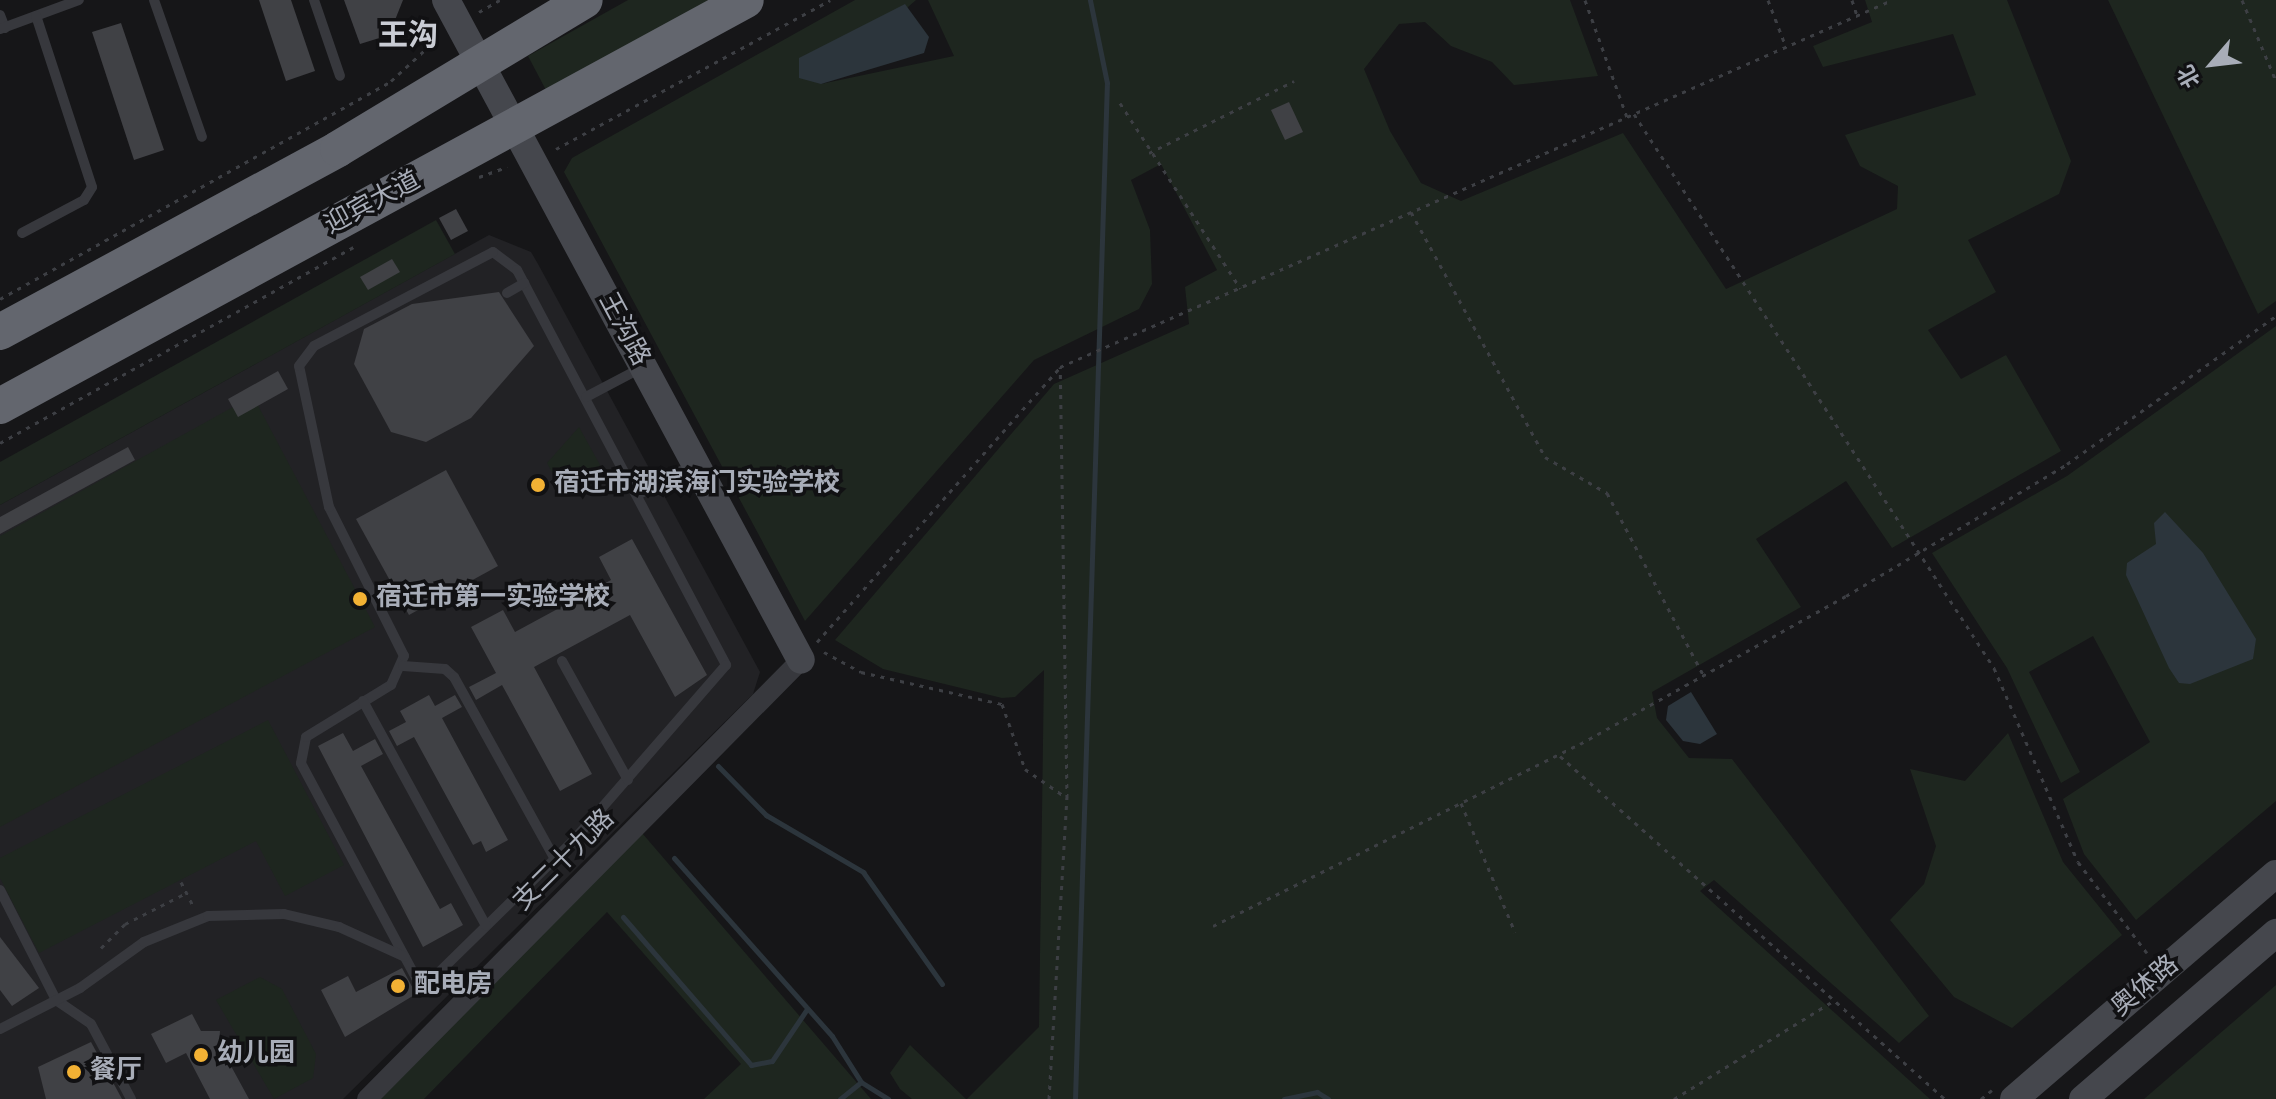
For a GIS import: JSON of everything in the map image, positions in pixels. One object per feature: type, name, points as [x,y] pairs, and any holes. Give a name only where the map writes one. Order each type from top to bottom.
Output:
[{"type":"highway","points":[[0,332],[479,63],[585,0]]},
{"type":"highway","name":"迎宾大道","points":[[0,406],[746,0]]},
{"type":"street","name":"王沟路","points":[[452,12],[695,464],[807,653]]},
{"type":"street","name":"支二十九路","points":[[367,1099],[807,653]]},
{"type":"street","name":"奥体路","points":[[2016,1098],[2276,874]]},
{"type":"street","name":"奥体路","points":[[2083,1099],[2276,933]]},
{"type":"lane","points":[[0,15],[2,29],[79,0]]},
{"type":"lane","points":[[154,0],[202,137]]},
{"type":"lane","points":[[314,0],[340,76]]},
{"type":"lane","points":[[22,233],[84,200],[92,187],[36,16]]},
{"type":"lane","points":[[505,256],[524,283],[586,397],[726,665],[628,780],[555,859],[422,989],[301,763],[306,737],[391,685],[403,666],[398,635],[329,507],[299,366],[314,346],[475,258],[505,256]]},
{"type":"lane","points":[[507,293],[524,283]]},
{"type":"lane","points":[[586,397],[643,367]]},
{"type":"lane","points":[[639,494],[695,464]]},
{"type":"lane","points":[[562,661],[628,780]]},
{"type":"lane","points":[[403,666],[445,669],[454,677],[555,859]]},
{"type":"lane","points":[[363,701],[486,926]]},
{"type":"lane","points":[[0,890],[56,1000],[91,1024],[131,1099]]},
{"type":"lane","points":[[0,1029],[56,1000],[144,942],[200,919],[284,914],[339,927],[405,957]]},
{"type":"path","points":[[0,299],[391,81],[452,12],[500,0]]},
{"type":"path","points":[[556,149],[830,0]]},
{"type":"path","points":[[1585,0],[1627,117]]},
{"type":"path","points":[[1768,0],[1786,47]]},
{"type":"path","points":[[1852,0],[1857,15]]},
{"type":"path","points":[[1067,798],[1025,769],[1002,704],[861,672],[807,653],[1060,367],[1892,0]]},
{"type":"path","points":[[2242,0],[2276,81]]},
{"type":"path","points":[[1149,153],[1294,81]]},
{"type":"path","points":[[1120,103],[1149,153],[1240,288]]},
{"type":"path","points":[[1634,114],[2007,693],[2078,862],[2150,956]]},
{"type":"path","points":[[475,179],[507,167]]},
{"type":"path","points":[[1411,212],[1545,457],[1607,493],[1704,676]]},
{"type":"path","points":[[0,443],[363,241]]},
{"type":"path","points":[[1213,926],[1559,755],[1704,676],[2067,464],[2276,316]]},
{"type":"path","points":[[1049,1099],[1065,932],[1067,798],[1060,367]]},
{"type":"path","points":[[1559,755],[1945,1099]]},
{"type":"path","points":[[1461,803],[1515,932]]},
{"type":"path","points":[[181,882],[200,919]]},
{"type":"path","points":[[101,948],[125,924],[186,893]]},
{"type":"path","points":[[1674,1099],[1833,1001]]},
{"type":"shaded area","points":[[628,0],[711,0],[547,92],[528,56]]},
{"type":"shaded area","points":[[855,0],[916,0],[821,84],[954,56],[928,0],[1570,0],[1598,76],[1514,85],[1492,62],[1451,46],[1425,22],[1399,24],[1364,69],[1390,131],[1421,183],[1461,201],[1623,133],[1726,289],[1897,209],[1898,186],[1860,166],[1845,135],[1976,95],[1953,34],[1823,67],[1813,46],[1872,22],[1865,0],[2007,0],[2071,161],[2059,194],[1968,240],[1996,292],[1928,330],[1961,379],[2006,355],[2061,451],[1892,548],[1846,481],[1756,539],[1801,607],[1652,692],[1657,718],[1689,758],[1732,759],[1929,1016],[1899,1043],[1714,880],[1700,891],[1930,1099],[967,1099],[1039,1027],[1044,670],[1015,697],[1002,698],[883,669],[835,640],[1054,384],[1189,324],[1185,287],[1217,270],[1161,164],[1131,180],[1150,230],[1152,284],[1139,309],[1034,360],[805,621],[564,172],[572,158]]},
{"type":"shaded area","points":[[2108,0],[2276,0],[2276,301],[2258,314]]},
{"type":"shaded area","points":[[905,4],[929,37],[924,53],[821,84],[799,78],[799,58]]},
{"type":"shaded area","points":[[436,220],[455,254],[0,505],[0,462]]},
{"type":"shaded area","name":"宿迁市第一实验学校","points":[[489,235],[531,252],[538,264],[760,672],[753,694],[343,1099],[0,1099],[0,505]]},
{"type":"shaded area","points":[[2276,326],[2276,801],[2136,920],[2084,854],[2063,799],[2150,742],[2093,636],[2029,672],[2080,772],[2061,783],[2007,668],[1932,553],[2067,476]]},
{"type":"shaded area","points":[[253,396],[375,627],[0,827],[0,536]]},
{"type":"shaded area","points":[[579,427],[610,483],[561,489],[547,463]]},
{"type":"shaded area","points":[[2165,512],[2203,553],[2256,639],[2253,659],[2190,684],[2179,683],[2169,668],[2126,575],[2127,563],[2156,544],[2154,523]]},
{"type":"shaded area","points":[[1691,692],[1717,734],[1700,744],[1683,741],[1666,720],[1668,706]]},
{"type":"shaded area","points":[[268,720],[344,865],[285,896],[256,841],[39,953],[0,878],[0,858]]},
{"type":"shaded area","points":[[2008,733],[2063,862],[2122,935],[2012,1028],[1954,997],[1890,920],[1924,884],[1936,846],[1910,769],[1965,781]]},
{"type":"shaded area","points":[[642,833],[871,1099],[704,1099],[741,1064],[607,912],[424,1099],[374,1099]]},
{"type":"shaded area","points":[[260,977],[282,989],[316,1054],[313,1078],[274,1099],[216,1000]]},
{"type":"shaded area","points":[[2276,985],[2276,1099],[2144,1099]]},
{"type":"shaded area","points":[[910,1045],[966,1099],[912,1099],[900,1089],[890,1073]]},
{"type":"building","points":[[259,0],[291,0],[315,71],[286,81]]},
{"type":"building","points":[[344,0],[403,0],[389,35],[360,44]]},
{"type":"building","points":[[121,23],[164,150],[134,160],[92,32]]},
{"type":"building","points":[[1289,102],[1303,132],[1285,140],[1271,110]]},
{"type":"building","points":[[456,209],[468,231],[451,240],[439,218]]},
{"type":"building","points":[[392,259],[400,272],[368,290],[360,277]]},
{"type":"building","points":[[499,292],[534,346],[471,418],[426,442],[391,432],[354,364],[364,329],[412,304]]},
{"type":"building","points":[[278,371],[288,389],[238,417],[228,399]]},
{"type":"building","points":[[128,447],[135,460],[0,534],[0,517]]},
{"type":"building","points":[[446,470],[498,566],[409,615],[356,519]]},
{"type":"building","points":[[632,539],[707,675],[675,697],[630,615],[534,667],[592,774],[560,791],[502,685],[476,700],[469,687],[496,673],[471,627],[503,610],[515,632],[611,580],[599,557]]},
{"type":"building","points":[[429,695],[435,706],[455,695],[462,707],[442,718],[508,840],[486,852],[481,841],[473,845],[414,737],[397,746],[389,731],[406,722],[400,711]]},
{"type":"building","points":[[343,733],[353,751],[375,739],[383,754],[361,766],[440,909],[451,903],[463,925],[423,947],[318,746]]},
{"type":"building","points":[[0,937],[39,988],[12,1006],[0,990]]},
{"type":"building","points":[[402,968],[416,994],[345,1037],[321,990],[348,976],[356,992]]},
{"type":"building","name":"幼儿园","points":[[192,1014],[201,1031],[220,1031],[219,1044],[249,1099],[210,1099],[186,1053],[166,1063],[151,1034]]},
{"type":"building","name":"餐厅","points":[[91,1042],[122,1099],[46,1099],[38,1067]]},
{"type":"waterway","points":[[1075,1099],[1107,83],[1090,0]]},
{"type":"waterway","points":[[718,766],[766,815],[863,872],[942,984]]},
{"type":"waterway","points":[[674,858],[832,1036],[861,1082]]},
{"type":"waterway","points":[[623,917],[751,1065],[772,1061],[807,1009]]},
{"type":"waterway","points":[[840,1099],[861,1082],[888,1099]]},
{"type":"waterway","points":[[1284,1099],[1317,1092],[1328,1099]]},
{"type":"place","name":"宿迁市湖滨海门实验学校","points":[[538,485]]},
{"type":"place","name":"宿迁市第一实验学校","points":[[360,599]]},
{"type":"place","name":"配电房","points":[[398,986]]},
{"type":"place","name":"幼儿园","points":[[201,1055]]},
{"type":"place","name":"餐厅","points":[[74,1072]]},
{"type":"district","name":"王沟","points":[[408,38]]}]
